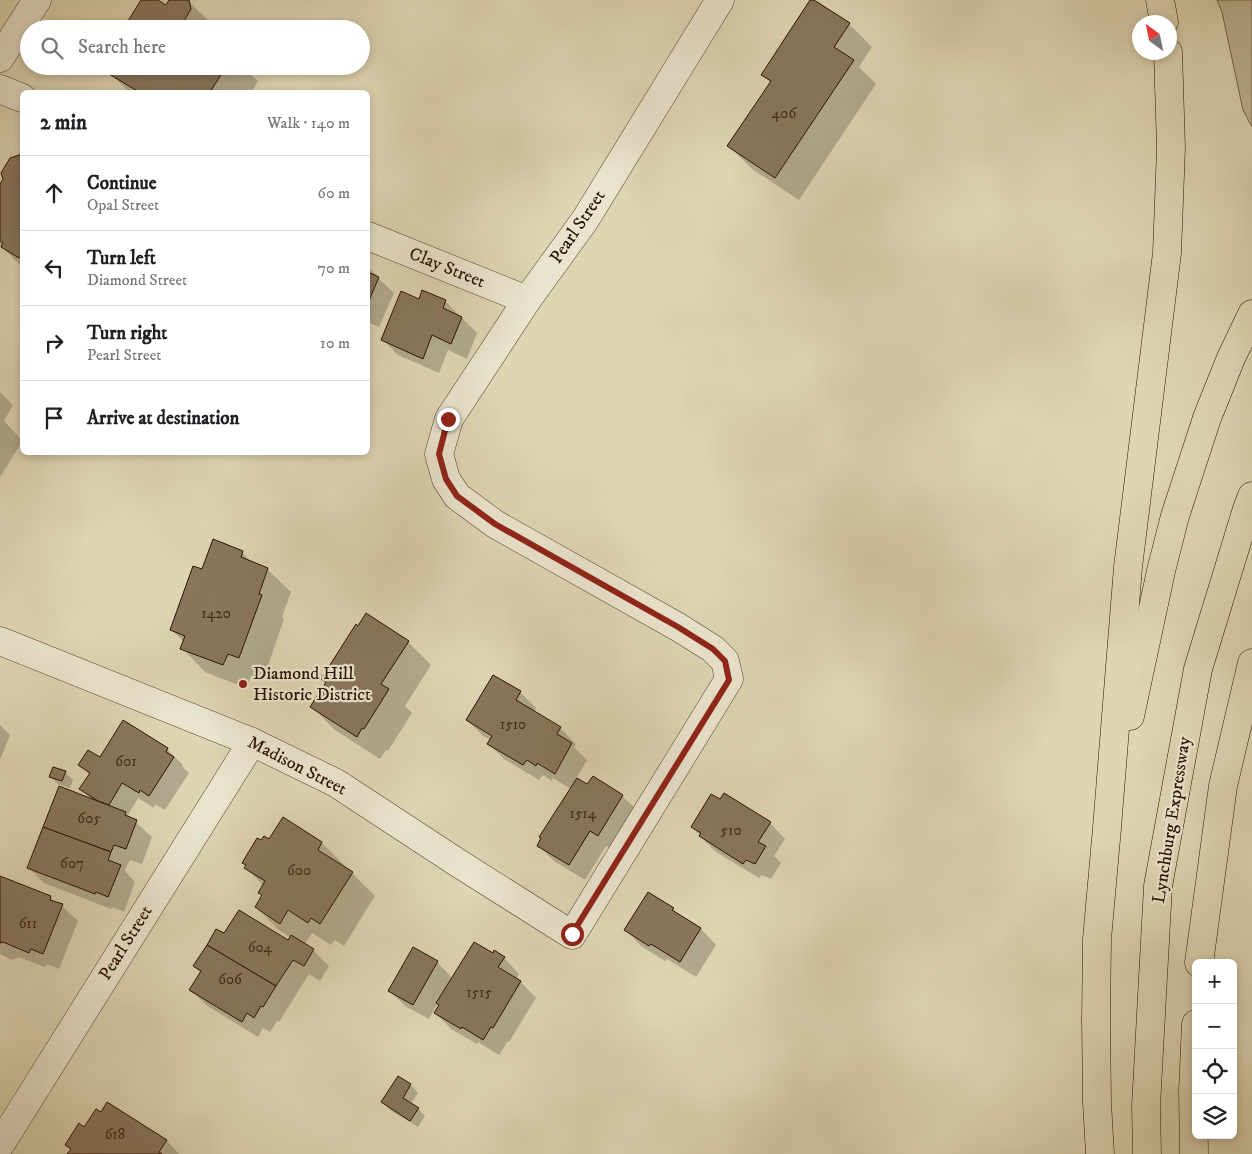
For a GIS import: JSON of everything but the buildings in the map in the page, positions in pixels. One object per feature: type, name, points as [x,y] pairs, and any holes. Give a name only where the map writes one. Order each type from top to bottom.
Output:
[{"type":"highway","points":[[1160,0],[1163,15]]},
{"type":"highway","points":[[1100,1154],[1096,1020],[1097,939],[1128,567],[1167,253],[1171,148],[1168,60]]},
{"type":"highway","points":[[1107,828],[1161,571],[1175,516],[1207,418],[1231,358],[1252,314]]},
{"type":"highway","name":"Lynchburg Expressway","points":[[1147,1154],[1146,1106],[1158,886],[1198,669],[1252,496]]},
{"type":"highway","points":[[1200,959],[1223,786],[1252,663]]},
{"type":"highway","points":[[1194,1154],[1193,1091],[1195,1049]]},
{"type":"street","points":[[24,20],[37,0]]},
{"type":"street","name":"Pearl Street","points":[[572,934],[729,680],[725,661],[713,649],[678,627],[495,524],[457,496],[446,479],[439,454],[448,419],[527,300],[585,220],[720,0]]},
{"type":"street","points":[[0,58],[20,27]]},
{"type":"street","points":[[0,89],[20,97]]},
{"type":"street","name":"Clay Street","points":[[370,237],[527,300]]},
{"type":"street","name":"Madison Street","points":[[0,640],[252,742],[336,783],[454,861],[572,934]]},
{"type":"street","name":"Pearl Street","points":[[0,1145],[252,742]]},
{"type":"shaded area","points":[[1217,0],[1252,0],[1252,127],[1243,110],[1222,12]]},
{"type":"place","name":"Diamond Hill Historic District","points":[[243,684]]},
{"type":"route","points":[[448,419],[439,454],[446,479],[457,496],[495,524],[678,627],[713,649],[725,661],[729,680],[572,934]]}]
